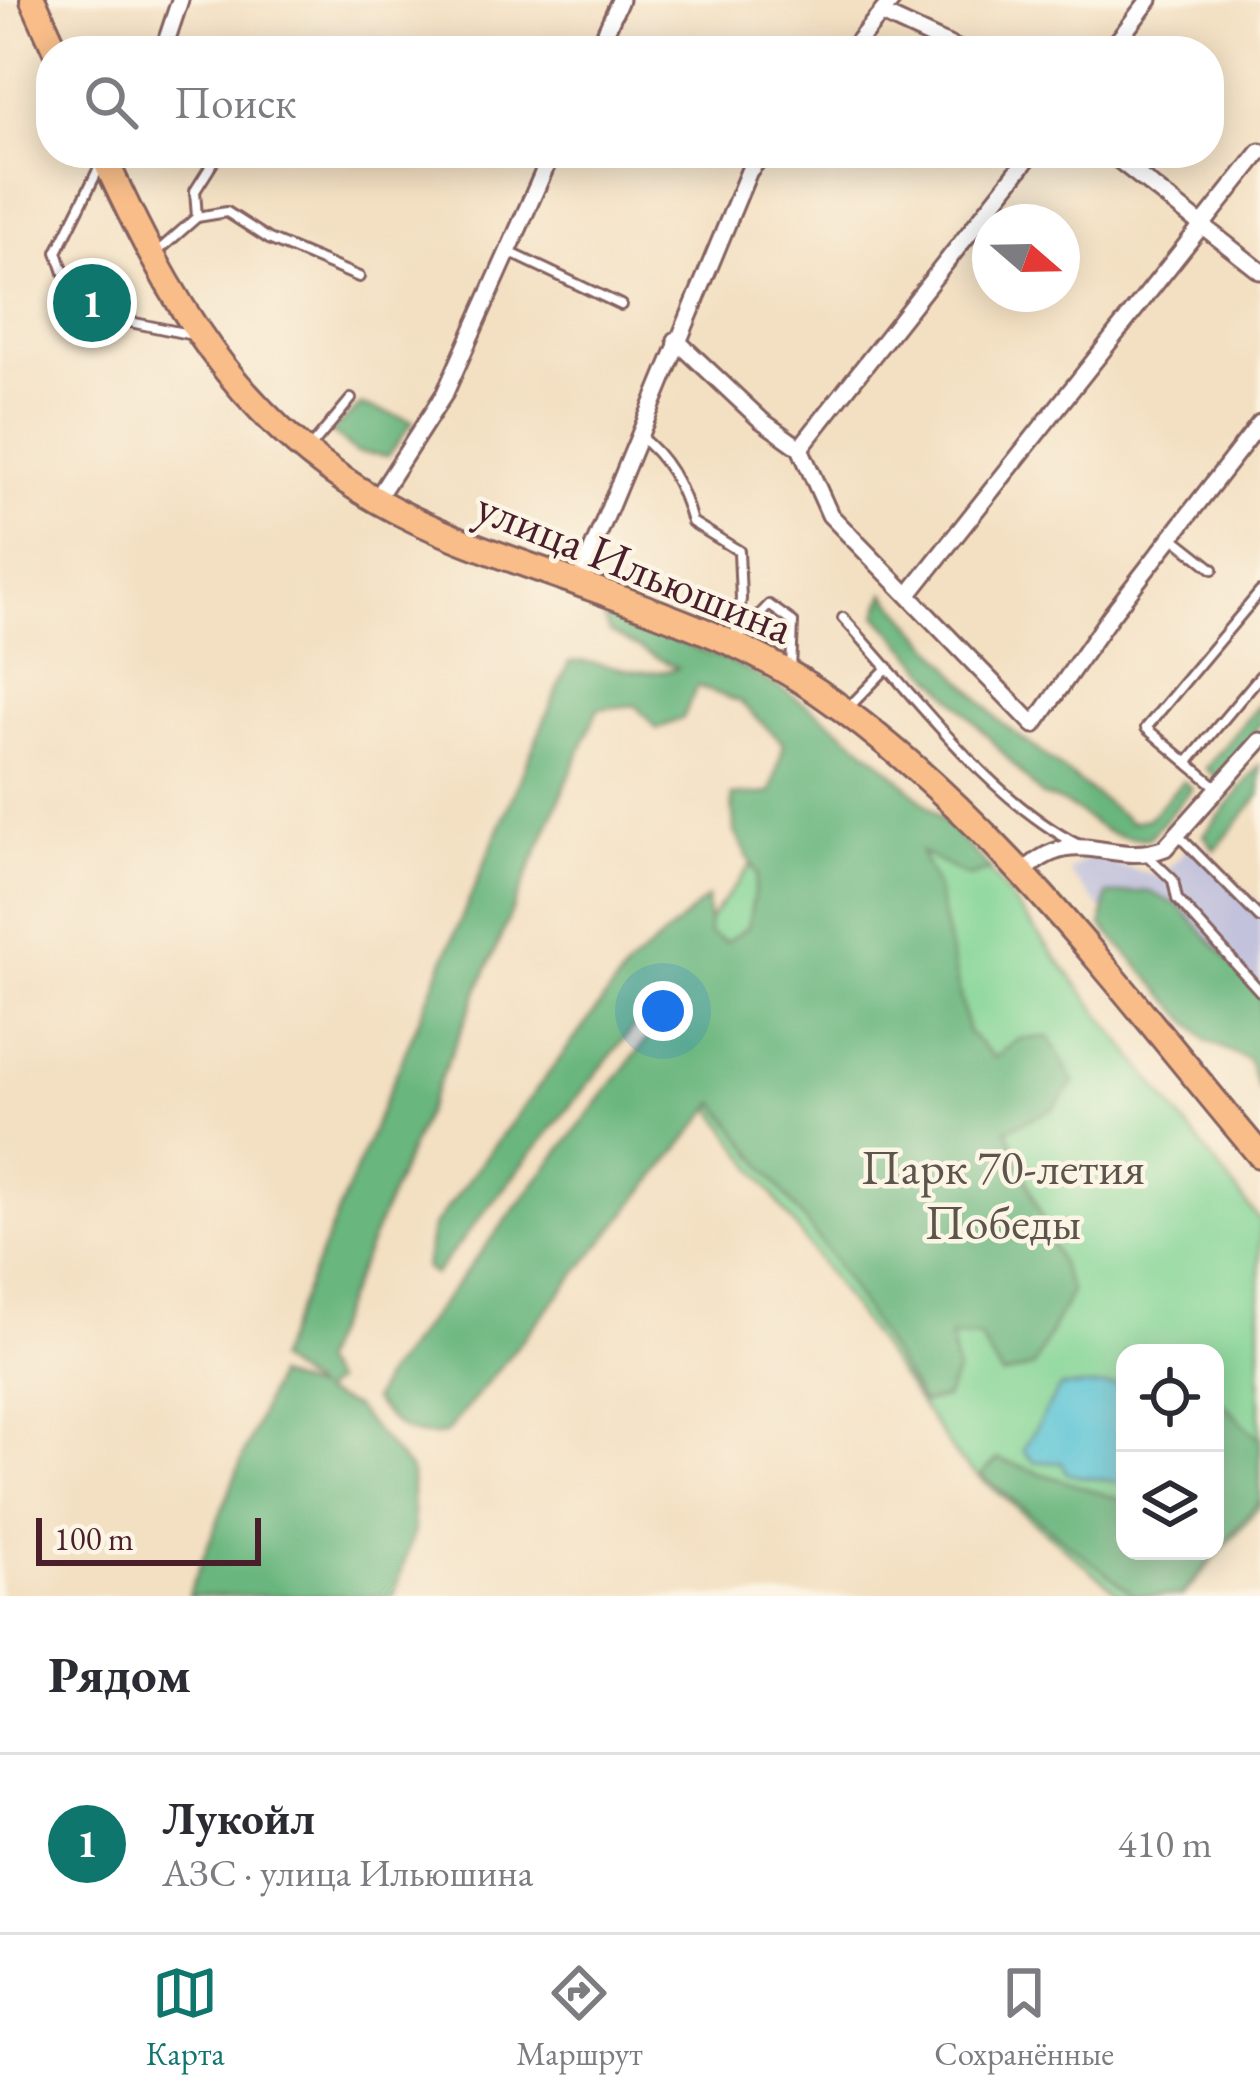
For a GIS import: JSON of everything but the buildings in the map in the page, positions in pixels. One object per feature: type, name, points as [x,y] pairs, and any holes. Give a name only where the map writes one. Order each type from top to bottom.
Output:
[{"type":"highway","points":[[33,0],[49,36]]},
{"type":"highway","name":"улица Ильюшина","points":[[110,168],[150,257],[196,336],[306,452],[376,500],[461,541],[733,643],[845,711],[950,799],[1260,1154]]},
{"type":"street","points":[[168,36],[180,0]]},
{"type":"street","points":[[604,36],[620,0]]},
{"type":"street","points":[[1121,36],[1149,0]]},
{"type":"street","points":[[861,36],[884,5],[937,36]]},
{"type":"street","points":[[910,593],[1260,152]]},
{"type":"street","points":[[376,500],[445,393],[545,168]]},
{"type":"street","points":[[578,584],[752,168]]},
{"type":"street","points":[[800,448],[1020,168]]},
{"type":"street","points":[[1129,168],[1260,271]]},
{"type":"street","points":[[676,340],[760,420],[800,448],[830,515],[1034,725],[1111,615],[1260,423]]},
{"type":"street","points":[[1021,875],[1061,848],[1080,845],[1148,855],[1180,837],[1260,741]]},
{"type":"lane","points":[[97,168],[57,252],[77,310],[196,336]]},
{"type":"lane","points":[[196,217],[194,191],[209,168]]},
{"type":"lane","points":[[150,257],[196,217],[227,212],[269,239],[359,277]]},
{"type":"lane","points":[[508,251],[621,305]]},
{"type":"lane","points":[[306,452],[351,399]]},
{"type":"lane","points":[[640,437],[655,448],[684,491],[692,522],[739,551],[740,599],[733,643]]},
{"type":"lane","points":[[1174,539],[1213,569]]},
{"type":"lane","points":[[1221,790],[1146,728],[1260,592]]},
{"type":"lane","points":[[733,643],[769,605],[794,622],[790,674]]},
{"type":"lane","points":[[844,618],[1001,789],[1042,827],[1080,845]]},
{"type":"lane","points":[[845,711],[888,667]]},
{"type":"lane","points":[[1188,763],[1260,676]]},
{"type":"lane","points":[[1180,837],[1259,916]]},
{"type":"lane","points":[[1148,855],[1173,880],[1177,899],[1260,991]]},
{"type":"shaded area","points":[[1196,840],[1260,906],[1260,1027],[1207,1031],[1069,872],[1088,857],[1160,877]]},
{"type":"green space","points":[[362,405],[413,421],[388,456],[355,452],[331,431]]},
{"type":"green space","points":[[885,593],[999,721],[1131,822],[1148,819],[1183,781],[1192,789],[1149,838],[1114,834],[1042,796],[877,615]]},
{"type":"green space","points":[[602,615],[724,659],[810,707],[906,784],[991,870],[968,877],[921,852],[936,886],[968,1032],[995,1058],[1019,1039],[1049,1037],[1074,1083],[1053,1109],[1007,1129],[1071,1292],[1033,1367],[1002,1376],[979,1337],[951,1337],[957,1372],[945,1398],[922,1403],[830,1255],[716,1103],[445,1434],[422,1435],[404,1429],[373,1400],[384,1377],[659,1024],[667,1003],[657,998],[434,1275],[425,1268],[432,1228],[628,968],[707,898],[709,934],[726,942],[748,927],[757,875],[734,830],[732,796],[771,793],[784,744],[740,702],[697,686],[683,718],[657,729],[635,705],[598,709],[319,1363],[333,1383],[320,1393],[354,1407],[411,1471],[414,1532],[393,1596],[188,1596],[275,1376],[316,1391],[276,1360],[569,662],[651,672],[677,668],[609,632]]},
{"type":"green space","points":[[1260,703],[1260,724],[1217,778],[1206,768]]},
{"type":"green space","name":"Парк 70-летия Победы","points":[[843,744],[977,855],[1260,1221],[1260,1506],[1224,1548],[1224,1344],[1116,1344],[1116,1560],[1214,1560],[1183,1596],[1122,1596],[959,1460],[642,1008]]},
{"type":"green space","points":[[1260,765],[1260,795],[1215,850],[1204,835]]},
{"type":"green space","points":[[1148,891],[1179,906],[1260,994],[1260,1092],[1248,1060],[1207,1041],[1102,926],[1107,895]]},
{"type":"green space","points":[[1224,1404],[1260,1440],[1260,1500],[1224,1543]]},
{"type":"green space","points":[[998,1459],[1116,1498],[1116,1560],[1210,1560],[1180,1596],[1135,1596],[981,1475]]},
{"type":"water","points":[[1116,1385],[1116,1483],[1067,1473],[1062,1463],[1033,1461],[1023,1450],[1060,1387]]},
{"type":"place","name":"Лукойл","points":[[92,303]]}]
